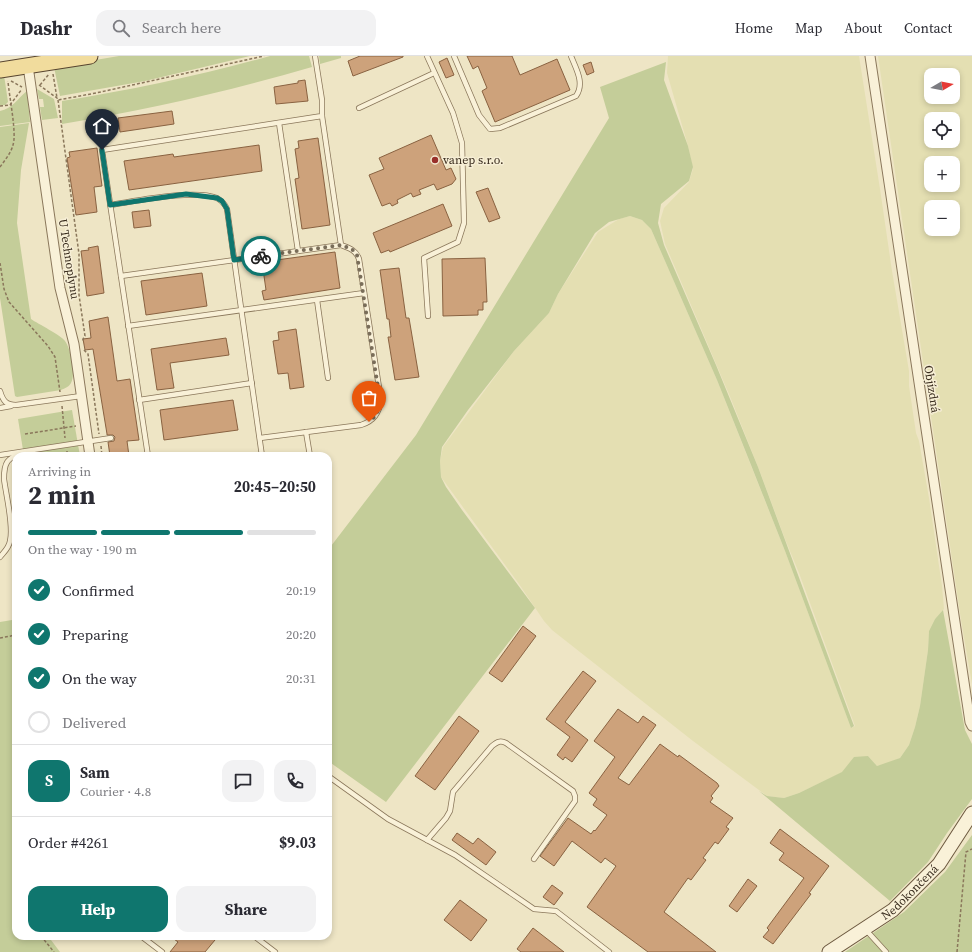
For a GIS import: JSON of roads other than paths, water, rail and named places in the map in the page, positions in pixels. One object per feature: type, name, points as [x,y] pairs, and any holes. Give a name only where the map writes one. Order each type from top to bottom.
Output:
[{"type":"main road","points":[[0,70],[27,59],[90,56]]},
{"type":"street","name":"Objízdná","points":[[870,56],[966,698],[972,726]]},
{"type":"street","name":"U Technoplynu","points":[[27,59],[60,288],[74,344],[89,452]]},
{"type":"street","name":"Nedokončená","points":[[829,952],[893,910],[939,864],[972,813]]},
{"type":"lane","points":[[315,56],[322,100],[322,116],[341,245]]},
{"type":"lane","points":[[427,56],[453,113],[462,143],[464,223],[458,242],[424,258],[428,316]]},
{"type":"lane","points":[[454,56],[479,115],[490,129],[500,128],[576,96],[581,90],[580,77],[571,56]]},
{"type":"lane","points":[[359,108],[434,73]]},
{"type":"lane","points":[[147,452],[102,150],[322,116]]},
{"type":"lane","points":[[280,123],[298,251]]},
{"type":"lane","points":[[110,205],[186,194],[217,198],[222,201],[227,209],[262,452]]},
{"type":"lane","points":[[121,276],[341,245],[352,249],[357,255],[364,293],[380,400],[380,409],[374,418],[361,425],[260,438]]},
{"type":"lane","points":[[128,326],[364,293]]},
{"type":"lane","points":[[317,300],[328,378]]},
{"type":"lane","points":[[139,400],[252,383]]},
{"type":"lane","points":[[0,391],[6,403],[16,405]]},
{"type":"lane","points":[[0,408],[82,396]]},
{"type":"lane","points":[[306,432],[309,452]]},
{"type":"lane","points":[[22,452],[111,438]]},
{"type":"lane","points":[[0,455],[12,453]]},
{"type":"lane","points":[[0,557],[10,543],[12,532],[4,479],[6,462],[12,457]]},
{"type":"lane","points":[[427,840],[446,818],[450,811],[453,792],[492,746],[501,741],[506,743],[573,791],[575,796],[575,801],[534,859]]},
{"type":"lane","points":[[332,779],[388,819],[455,856],[534,909],[556,911],[609,952]]},
{"type":"lane","points":[[865,928],[886,952]]},
{"type":"lane","points":[[146,940],[162,952]]},
{"type":"lane","points":[[259,940],[275,952]]},
{"type":"place","name":"vanep s.r.o.","points":[[435,160]]}]
